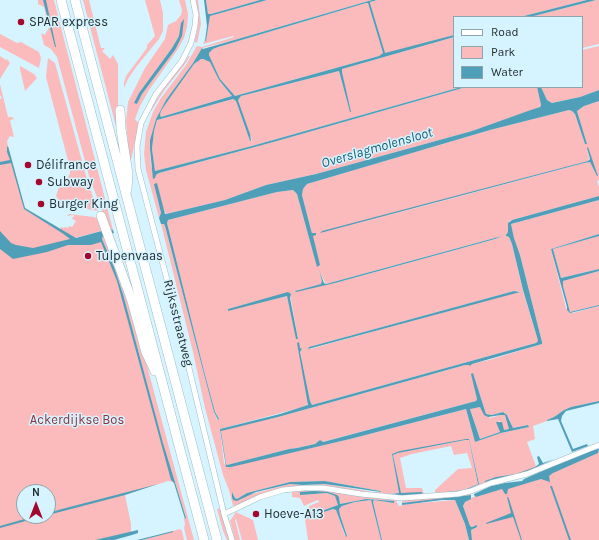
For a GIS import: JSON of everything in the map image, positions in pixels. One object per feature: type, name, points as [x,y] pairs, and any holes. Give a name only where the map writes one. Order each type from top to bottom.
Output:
[{"type":"highway","points":[[61,0],[204,540]]},
{"type":"highway","points":[[75,0],[217,540]]},
{"type":"highway","points":[[120,110],[121,129],[128,174],[127,197]]},
{"type":"highway","points":[[101,216],[132,302],[146,352],[166,396]]},
{"type":"street","name":"Rijksstraatweg","points":[[194,0],[195,26],[191,43],[182,60],[156,94],[141,123],[138,135],[137,156],[141,182],[177,318],[224,514],[232,540]]},
{"type":"street","points":[[224,514],[260,497],[283,490],[304,488],[323,488],[402,498],[458,494],[471,491],[491,483],[527,474],[599,445]]},
{"type":"green space","points":[[38,0],[54,0],[113,230],[109,229],[89,176],[57,57],[51,49],[44,45],[41,33],[45,35],[49,27],[44,7],[38,4]]},
{"type":"green space","points":[[83,0],[89,0],[101,48],[105,48],[102,51],[110,59],[113,55],[118,64],[120,142]]},
{"type":"green space","points":[[145,0],[160,0],[163,13],[163,31],[159,39],[136,67],[124,88],[126,76],[155,36]]},
{"type":"green space","points":[[179,0],[185,0],[188,14],[184,38],[140,106],[135,119],[139,124],[130,164],[126,122],[128,102],[145,68],[165,39],[168,25],[176,21],[181,15],[182,10]],"holes":[[[179,36],[175,50],[142,94],[137,104],[135,103],[139,93]]]},
{"type":"green space","points":[[196,0],[198,0],[201,24],[197,43],[195,42],[198,20]]},
{"type":"green space","points":[[206,0],[260,0],[208,14]]},
{"type":"green space","points":[[267,0],[372,0],[202,48],[166,100],[156,119],[150,140],[150,149],[151,166],[156,175],[462,88],[537,88],[541,105],[538,108],[472,131],[316,174],[266,185],[225,200],[166,214],[157,197],[161,213],[159,218],[146,170],[144,154],[146,132],[153,112],[161,98],[186,65],[197,46],[202,47],[234,37],[203,44],[205,39],[206,41],[210,16]]},
{"type":"green space","points":[[377,0],[587,0],[524,16],[453,16],[453,35],[386,54],[384,52],[370,2]]},
{"type":"green space","points":[[599,0],[599,44],[583,48],[583,16],[534,16]]},
{"type":"green space","points":[[368,3],[383,53],[379,56],[235,96],[220,79],[209,55],[213,49],[218,47]]},
{"type":"green space","points":[[0,34],[17,43],[21,42],[39,52],[41,58],[39,68],[0,47]]},
{"type":"green space","points":[[453,37],[453,88],[457,88],[252,146],[155,171],[152,149],[157,120],[233,99],[236,101],[250,141],[252,141],[238,100],[241,96],[339,71],[350,112],[342,69]]},
{"type":"green space","points":[[599,46],[599,90],[580,97],[552,103],[547,100],[541,88],[583,88],[583,50]]},
{"type":"green space","points":[[0,56],[6,60],[7,59],[10,63],[0,79]]},
{"type":"green space","points":[[189,56],[185,64],[165,89],[151,111],[150,110],[164,88]]},
{"type":"green space","points":[[48,58],[55,63],[88,183],[98,211],[64,205],[56,196],[59,187],[68,178],[70,168],[46,77]]},
{"type":"green space","points":[[201,59],[211,62],[219,80],[232,96],[161,117],[161,111],[167,102],[194,64]]},
{"type":"green space","points":[[20,66],[34,74],[37,78],[25,91],[20,69]]},
{"type":"green space","name":"Ackerdijkse Bos","points":[[0,84],[8,117],[12,117],[14,119],[10,120],[14,137],[10,136],[7,141],[25,209],[76,242],[100,239],[118,280],[174,482],[168,481],[124,495],[131,524],[131,533],[107,540],[0,540],[0,99],[2,98],[0,95]]},
{"type":"green space","points":[[599,101],[599,180],[597,181],[599,196],[509,221],[508,233],[506,236],[509,237],[512,244],[523,291],[538,341],[536,343],[312,405],[302,362],[308,401],[307,406],[220,429],[224,463],[227,467],[350,439],[466,409],[475,442],[501,433],[529,427],[528,425],[513,428],[509,418],[503,412],[492,415],[486,414],[473,373],[477,399],[476,401],[322,442],[320,440],[315,444],[227,465],[221,430],[278,417],[465,365],[489,360],[542,344],[511,224],[599,200],[599,234],[551,249],[566,308],[569,312],[573,313],[599,306],[599,401],[571,407],[547,421],[533,426],[535,439],[527,442],[537,469],[470,490],[464,491],[479,484],[469,439],[392,454],[399,493],[391,493],[404,496],[422,493],[401,494],[393,455],[469,440],[478,484],[464,490],[440,493],[462,491],[435,495],[435,490],[458,469],[472,468],[467,453],[454,455],[451,446],[400,458],[406,488],[422,488],[424,494],[404,497],[383,493],[382,494],[292,488],[233,506],[205,408],[193,352],[161,224],[164,224],[165,226],[217,420],[219,419],[215,412],[204,371],[167,223],[168,220],[277,192],[293,190],[297,194],[317,266],[313,236],[316,233],[312,233],[302,195],[303,189],[307,184],[490,130],[569,110],[575,114],[585,144],[587,144],[577,111],[584,106]],"holes":[[[587,148],[598,176],[590,162],[584,163],[323,233],[588,161],[589,158]],[[502,236],[335,283],[295,291],[322,284],[319,271],[326,284]],[[514,291],[520,291],[310,349],[309,347]],[[284,294],[290,294],[298,338],[297,339],[287,296],[228,310]],[[325,481],[380,491],[379,493],[325,484],[290,484],[248,495],[240,500],[233,500],[233,493],[237,499],[247,493],[290,482]]]},
{"type":"green space","points":[[69,214],[94,217],[98,219],[105,230],[75,238],[60,230],[61,227],[72,227],[76,221],[71,218],[74,217],[74,215],[67,216]]},
{"type":"green space","points":[[107,235],[133,314],[194,540],[187,540],[184,528],[184,519],[186,518],[163,443],[123,294],[114,267],[102,239],[103,236]]},
{"type":"green space","points":[[599,236],[599,269],[561,278],[553,249]]},
{"type":"green space","points":[[599,271],[599,305],[570,312],[563,281]]},
{"type":"green space","points":[[480,407],[490,418],[505,415],[510,429],[504,430],[500,421],[497,422],[500,432],[480,439],[470,408]]},
{"type":"green space","points":[[599,451],[599,540],[472,540],[471,530],[477,527],[470,526],[468,522],[463,506],[465,502],[475,496],[476,497],[493,491],[534,481]]},
{"type":"green space","points":[[319,489],[395,499],[399,506],[455,500],[465,524],[469,540],[382,540],[373,502],[374,500],[394,503],[394,501],[366,499],[340,504],[339,497],[328,492],[300,495],[327,493],[337,497],[338,505],[310,515],[309,506],[319,502],[318,500],[304,506],[300,498],[292,497],[292,491]]},
{"type":"green space","points":[[470,493],[471,495],[455,498],[402,503],[401,500]]},
{"type":"green space","points":[[371,500],[381,540],[308,540],[305,519],[333,509],[336,510],[345,536],[347,536],[339,509],[342,506],[355,502]]},
{"type":"green space","points":[[221,508],[230,540],[227,540],[223,531],[217,509]]},
{"type":"green space","points":[[236,512],[253,520],[258,540],[242,540],[236,519],[240,540],[235,540],[230,521]]},
{"type":"green space","points":[[180,529],[184,540],[142,540]]},
{"type":"water","points":[[43,0],[46,0],[56,47],[55,47]]},
{"type":"water","points":[[204,0],[206,0],[208,14],[211,14],[260,0],[267,0],[210,16],[205,41],[207,26]]},
{"type":"water","points":[[372,0],[377,0],[370,3],[385,53],[453,35],[453,37],[342,69],[351,112],[339,71],[241,96],[238,100],[251,141],[236,101],[233,99],[157,120],[152,149],[155,171],[252,146],[457,88],[462,88],[159,173],[153,179],[150,140],[156,119],[166,100],[202,48],[203,49]],"holes":[[[368,3],[383,53],[379,56],[235,96],[220,79],[209,55],[213,49],[218,47]],[[203,59],[210,62],[219,80],[232,96],[161,117],[161,111],[194,64]]]},
{"type":"water","points":[[587,0],[596,0],[534,16],[524,16]]},
{"type":"water","points":[[184,19],[182,36],[175,50],[142,94],[137,104],[134,103],[139,93],[172,48],[179,36],[181,23]]},
{"type":"water","points":[[537,88],[541,88],[547,100],[552,103],[580,97],[599,90],[599,101],[584,106],[577,111],[587,144],[585,144],[575,114],[569,110],[490,130],[307,184],[303,189],[302,195],[312,233],[316,233],[316,235],[313,236],[320,265],[317,267],[297,194],[293,190],[277,192],[168,220],[167,223],[204,371],[215,412],[219,419],[218,420],[214,412],[165,226],[164,224],[161,224],[159,218],[161,213],[154,184],[157,183],[165,214],[225,200],[266,185],[316,174],[472,131],[540,107],[541,105]]},
{"type":"water","points":[[8,146],[25,208],[76,238],[109,229],[113,230],[114,233],[103,236],[102,239],[114,267],[123,294],[163,443],[186,518],[185,519],[174,483],[171,480],[117,281],[101,242],[91,245],[68,245],[47,252],[13,259],[0,249],[0,231],[11,243],[33,248],[70,239],[24,209],[11,163],[0,165],[0,162],[10,160],[7,152]]},
{"type":"water","points":[[588,147],[598,176],[590,162],[584,163],[320,233],[322,231],[588,161],[590,159]]},
{"type":"water","points":[[599,196],[599,200],[511,224],[542,344],[472,364],[470,366],[465,365],[278,417],[221,431],[227,465],[315,444],[320,440],[323,442],[476,401],[477,399],[471,374],[473,373],[486,414],[492,415],[503,412],[507,415],[513,428],[528,425],[529,427],[501,433],[475,442],[466,409],[350,439],[226,467],[220,429],[280,414],[308,405],[297,343],[299,342],[300,348],[302,349],[300,352],[312,405],[536,343],[538,341],[523,290],[512,244],[509,237],[506,236],[508,232],[508,223],[512,220]],"holes":[[[480,407],[484,415],[488,417],[505,415],[509,429],[504,430],[502,422],[496,422],[500,432],[480,439],[470,409]]]},
{"type":"water","points":[[599,234],[599,236],[553,249],[561,278],[599,269],[599,271],[563,281],[570,312],[599,305],[570,313],[567,310],[551,249]]},
{"type":"water","points":[[502,236],[335,283],[295,291],[321,284],[322,281],[319,270],[324,283],[326,284]]},
{"type":"water","points":[[514,291],[520,292],[308,349],[309,347]]},
{"type":"water","points":[[288,292],[291,294],[290,298],[298,339],[296,339],[287,296],[228,311],[228,309]]},
{"type":"water","points":[[599,401],[599,403],[566,411],[562,416],[561,421],[573,449],[587,444],[588,446],[572,452],[558,419],[547,420],[571,407]]},
{"type":"water","points":[[469,439],[479,484],[464,491],[440,493],[464,490],[478,484],[469,440],[465,440],[393,455],[401,493],[422,492],[422,494],[404,496],[391,494],[399,493],[392,454],[400,451]]},
{"type":"water","points":[[599,449],[598,453],[553,473],[549,476],[550,482],[541,479],[508,489],[507,494],[505,494],[502,489],[476,497],[474,495],[491,486],[522,481],[581,454]]},
{"type":"water","points":[[539,456],[543,463],[554,459],[524,473],[485,482],[496,477],[516,474],[535,467],[539,464],[537,457]]},
{"type":"water","points":[[325,481],[381,492],[325,484],[290,484],[256,492],[237,501],[233,500],[232,497],[232,492],[237,499],[247,493],[290,482]]},
{"type":"water","points":[[158,484],[125,495],[56,513],[56,511]]},
{"type":"water","points":[[550,486],[552,486],[571,540],[569,540]]},
{"type":"water","points":[[300,492],[328,492],[337,495],[339,497],[340,504],[366,499],[394,501],[394,503],[374,500],[373,502],[382,540],[371,500],[355,502],[342,506],[339,509],[347,536],[346,537],[336,510],[333,509],[305,519],[305,517],[338,505],[335,496],[327,493],[300,495]]},
{"type":"water","points":[[471,495],[471,499],[465,502],[463,506],[470,526],[472,527],[477,525],[477,527],[471,530],[472,540],[469,540],[465,524],[455,500],[442,500],[402,505],[402,503]]},
{"type":"water","points":[[507,497],[509,499],[522,540],[513,517],[486,524],[511,513]]},
{"type":"water","points":[[16,521],[16,524],[0,528],[0,526]]},
{"type":"water","points":[[138,530],[138,533],[114,540],[95,540]]},
{"type":"water","points":[[173,531],[142,540],[137,540]]},
{"type":"place","name":"SPAR express","points":[[21,22]]},
{"type":"place","name":"Délifrance","points":[[28,165]]},
{"type":"place","name":"Subway","points":[[39,182]]},
{"type":"place","name":"Burger King","points":[[41,204]]},
{"type":"place","name":"Tulpenvaas","points":[[88,256]]},
{"type":"place","name":"Hoeve-A13","points":[[256,514]]},
{"type":"water label","name":"Overslagmolensloot","points":[[377,148]]}]
